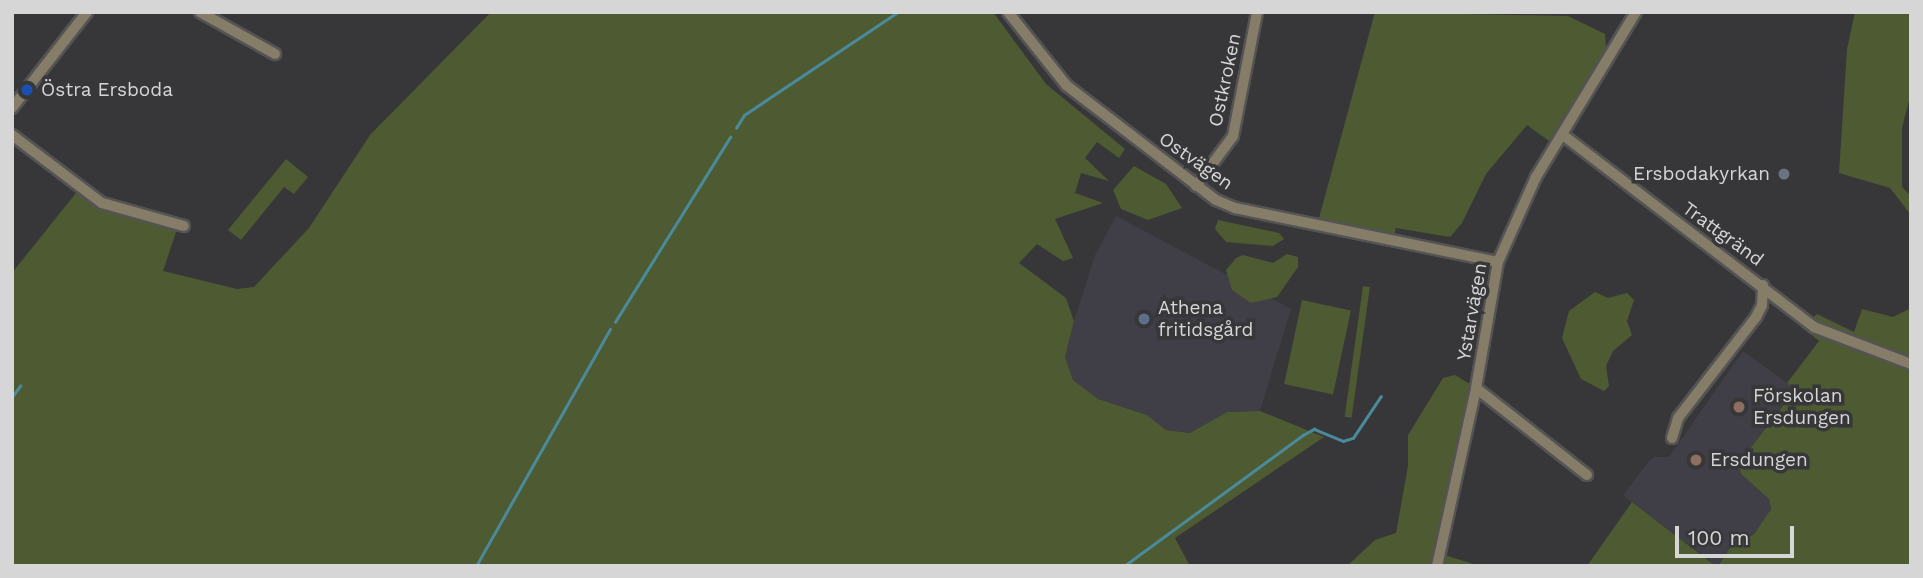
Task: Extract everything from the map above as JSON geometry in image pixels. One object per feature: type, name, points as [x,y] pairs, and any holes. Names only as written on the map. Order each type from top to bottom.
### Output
[{"type":"street","points":[[12,108],[87,12]]},
{"type":"street","points":[[200,12],[275,54]]},
{"type":"street","name":"Ostvägen","points":[[1008,12],[1066,85],[1196,186],[1235,208],[1498,262]]},
{"type":"street","name":"Ostkroken","points":[[1196,186],[1233,136],[1256,12]]},
{"type":"street","name":"Ystarvägen","points":[[1437,566],[1476,388],[1498,262],[1536,177],[1636,12]]},
{"type":"street","points":[[12,135],[102,204],[184,226]]},
{"type":"street","name":"Trattgränd","points":[[1563,135],[1763,285],[1814,327],[1911,364]]},
{"type":"street","name":"Trattgränd","points":[[1672,438],[1678,418],[1756,317],[1762,305],[1763,285]]},
{"type":"street","points":[[1476,388],[1587,475]]},
{"type":"shaded area","points":[[1116,216],[1291,309],[1260,411],[1227,412],[1190,433],[1166,430],[1147,415],[1098,399],[1073,380],[1065,357],[1074,321],[1095,255]]},
{"type":"shaded area","name":"Ersdungen","points":[[1743,351],[1795,389],[1739,463],[1741,474],[1769,499],[1771,509],[1754,534],[1730,548],[1717,566],[1623,495],[1654,457],[1669,457]]},
{"type":"green space","points":[[491,12],[993,12],[1046,84],[1125,149],[1119,158],[1097,142],[1085,158],[1109,181],[1081,173],[1075,193],[1103,203],[1055,219],[1073,258],[1063,261],[1037,244],[1019,263],[1066,298],[1074,321],[1065,357],[1073,380],[1098,399],[1147,415],[1166,430],[1190,433],[1227,412],[1260,411],[1324,437],[1175,538],[1190,566],[12,566],[12,273],[80,188],[95,200],[178,226],[163,271],[237,289],[254,287],[309,228],[370,135]]},
{"type":"green space","points":[[1375,12],[1568,16],[1605,34],[1606,48],[1549,141],[1527,125],[1486,174],[1462,223],[1450,237],[1396,228],[1394,235],[1319,218]]},
{"type":"green space","points":[[1855,12],[1911,12],[1911,93],[1902,128],[1902,187],[1911,196],[1911,215],[1890,188],[1839,173],[1847,49]]},
{"type":"green space","points":[[286,159],[308,177],[294,194],[284,187],[241,240],[228,230]]},
{"type":"green space","points":[[1134,166],[1166,184],[1182,208],[1148,220],[1121,209],[1113,190]]},
{"type":"green space","points":[[1218,220],[1279,233],[1284,239],[1273,246],[1226,242],[1215,229]]},
{"type":"green space","points":[[1287,254],[1298,257],[1298,267],[1277,297],[1251,303],[1232,290],[1226,270],[1236,258],[1243,255],[1273,263]]},
{"type":"green space","points":[[1363,286],[1370,287],[1352,418],[1345,417]]},
{"type":"green space","points":[[1595,292],[1608,298],[1627,293],[1634,300],[1627,321],[1632,335],[1613,351],[1606,366],[1609,386],[1604,391],[1581,379],[1562,338],[1569,311]]},
{"type":"green space","points":[[1302,300],[1351,310],[1333,395],[1284,384]]},
{"type":"green space","points":[[1911,308],[1911,566],[1718,566],[1730,548],[1754,534],[1771,509],[1769,499],[1741,474],[1739,463],[1795,390],[1787,383],[1819,341],[1822,343],[1801,327],[1817,314],[1854,332],[1862,309],[1893,317]]},
{"type":"green space","points":[[1455,375],[1476,388],[1441,554],[1480,566],[1347,566],[1375,540],[1396,533],[1408,466],[1408,435],[1443,378]]},
{"type":"green space","points":[[1632,502],[1709,561],[1717,566],[1587,566]]},
{"type":"waterway","points":[[736,128],[744,115],[898,12]]},
{"type":"waterway","points":[[615,322],[730,137]]},
{"type":"waterway","points":[[476,566],[610,329]]},
{"type":"waterway","points":[[12,397],[20,386]]},
{"type":"waterway","points":[[1124,566],[1303,435],[1314,429],[1343,441],[1353,438],[1381,396]]},
{"type":"place","name":"Östra Ersboda","points":[[27,90]]},
{"type":"place","name":"Ersbodakyrkan","points":[[1784,174]]},
{"type":"place","name":"Athena fritidsgård","points":[[1144,319]]},
{"type":"place","name":"Förskolan Ersdungen","points":[[1739,407]]},
{"type":"place","name":"Ersdungen","points":[[1696,460]]}]
